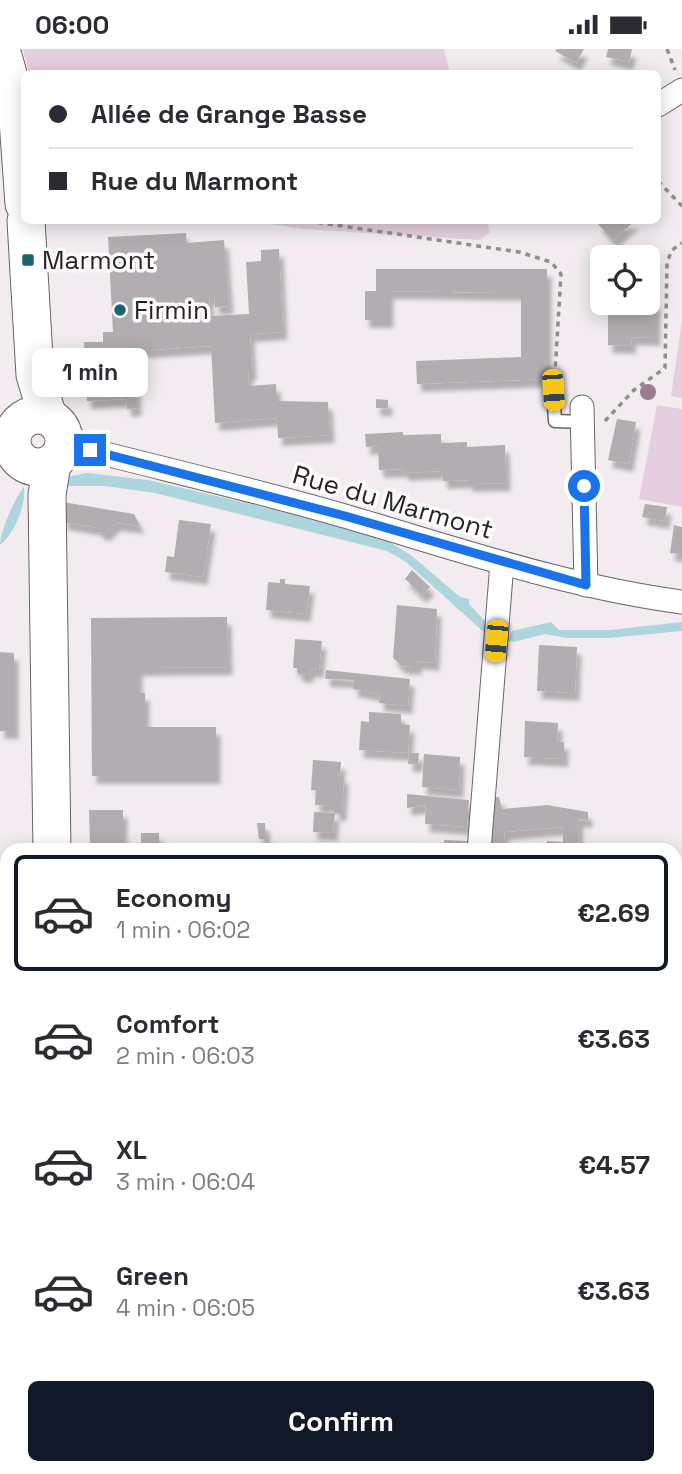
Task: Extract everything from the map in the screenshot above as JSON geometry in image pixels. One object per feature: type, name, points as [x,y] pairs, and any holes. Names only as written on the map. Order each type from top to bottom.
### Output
[{"type":"main road","points":[[1,49],[17,106],[10,159],[21,194]]},
{"type":"main road","points":[[26,224],[35,375],[52,843]]},
{"type":"street","points":[[661,101],[679,81]]},
{"type":"street","points":[[583,420],[586,585]]},
{"type":"street","name":"Rue du Marmont","points":[[37,444],[345,516],[586,585],[682,602]]},
{"type":"street","points":[[480,843],[502,563]]},
{"type":"lane","points":[[553,390],[555,421],[583,420]]},
{"type":"path","points":[[667,49],[679,81]]},
{"type":"path","points":[[661,184],[682,206]]},
{"type":"path","points":[[328,224],[519,252],[551,261],[561,274],[553,390]]},
{"type":"path","points":[[583,420],[603,424],[634,390],[665,368],[667,262],[672,250],[682,243]]},
{"type":"shaded area","points":[[23,49],[444,49],[449,70],[28,70]]},
{"type":"shaded area","points":[[271,224],[488,224],[490,232],[480,240],[302,229]]},
{"type":"shaded area","points":[[682,321],[682,398],[671,396]]},
{"type":"shaded area","points":[[657,405],[682,409],[682,507],[639,499]]},
{"type":"water","points":[[87,473],[148,480],[327,522],[388,541],[412,556],[460,597],[469,599],[469,604],[487,623],[486,634],[406,562],[387,551],[155,493],[105,486],[61,486],[67,477]]},
{"type":"water","points":[[24,487],[18,518],[0,545],[2,532],[16,498]]},
{"type":"water","points":[[551,622],[559,630],[610,630],[682,622],[682,631],[609,638],[566,638],[545,634],[514,642],[506,640],[512,631]]},
{"type":"building","points":[[584,49],[576,63],[555,51]]},
{"type":"building","points":[[608,49],[632,49],[629,62],[606,57]]},
{"type":"building","points":[[598,224],[632,224],[613,240]]},
{"type":"building","points":[[186,233],[187,243],[224,240],[229,306],[215,307],[214,297],[209,297],[210,316],[249,314],[246,262],[261,261],[261,250],[279,249],[283,332],[250,334],[252,373],[248,373],[249,386],[276,384],[277,401],[328,402],[330,435],[278,438],[277,418],[215,423],[211,346],[134,351],[137,408],[127,409],[126,399],[87,401],[84,342],[103,342],[103,332],[113,332],[108,237]]},
{"type":"building","points":[[376,269],[547,269],[547,379],[417,384],[416,361],[521,357],[521,293],[389,291],[389,320],[365,320],[365,291],[376,291]]},
{"type":"building","points":[[608,315],[656,315],[656,338],[632,337],[631,346],[608,345]]},
{"type":"building","points":[[376,399],[388,400],[388,408],[376,408]]},
{"type":"building","points":[[617,419],[636,422],[629,464],[608,460]]},
{"type":"building","points":[[403,432],[403,435],[441,434],[441,443],[467,442],[467,447],[505,445],[506,483],[468,484],[468,480],[443,481],[442,471],[404,473],[403,469],[379,470],[378,446],[366,447],[365,434]]},
{"type":"building","points":[[63,502],[134,514],[140,526],[116,523],[106,533],[99,532],[99,528],[63,522]]},
{"type":"building","points":[[645,504],[667,507],[665,521],[642,517]]},
{"type":"building","points":[[179,520],[211,524],[203,577],[165,572],[167,556],[174,557]]},
{"type":"building","points":[[674,525],[682,527],[682,554],[670,553]]},
{"type":"building","points":[[412,570],[430,587],[422,595],[405,579]]},
{"type":"building","points":[[280,579],[285,579],[285,584],[310,586],[306,614],[266,610],[268,582],[280,583]]},
{"type":"building","points":[[397,605],[437,609],[435,663],[417,661],[417,667],[402,666],[393,658]]},
{"type":"building","points":[[227,617],[228,667],[138,668],[138,693],[145,693],[145,727],[216,727],[216,776],[92,776],[91,618]]},
{"type":"building","points":[[295,639],[322,641],[319,670],[310,669],[309,675],[298,674],[297,668],[293,668]]},
{"type":"building","points":[[539,645],[577,647],[575,693],[537,691]]},
{"type":"building","points":[[0,652],[14,653],[14,731],[0,731]]},
{"type":"building","points":[[326,670],[410,679],[408,706],[379,703],[380,694],[353,689],[354,680],[325,679]]},
{"type":"building","points":[[369,712],[401,714],[401,724],[410,725],[408,753],[359,750],[361,721],[369,722]]},
{"type":"building","points":[[525,721],[558,723],[557,741],[564,742],[564,759],[524,757]]},
{"type":"building","points":[[409,753],[419,753],[418,764],[408,764]]},
{"type":"building","points":[[424,754],[460,757],[459,790],[422,787]]},
{"type":"building","points":[[313,760],[341,762],[340,776],[344,776],[342,813],[335,813],[335,806],[315,805],[316,790],[311,790]]},
{"type":"building","points":[[407,794],[469,800],[467,827],[425,824],[426,805],[407,808]]},
{"type":"building","points":[[499,797],[502,809],[547,805],[588,812],[588,820],[579,819],[578,843],[547,843],[563,842],[563,827],[504,832],[505,843],[486,843],[489,798]]},
{"type":"building","points":[[89,810],[123,810],[123,841],[90,843]]},
{"type":"building","points":[[314,812],[335,813],[333,833],[313,832]]},
{"type":"building","points":[[257,823],[265,823],[266,839],[259,839]]},
{"type":"building","points":[[141,833],[159,833],[159,843],[141,843]]},
{"type":"building","points":[[444,840],[469,841],[469,843],[444,843]]},
{"type":"place","name":"Marmont","points":[[28,260]]},
{"type":"place","name":"Firmin","points":[[120,310]]},
{"type":"route","points":[[90,450],[345,516],[586,585],[584,486]]}]
